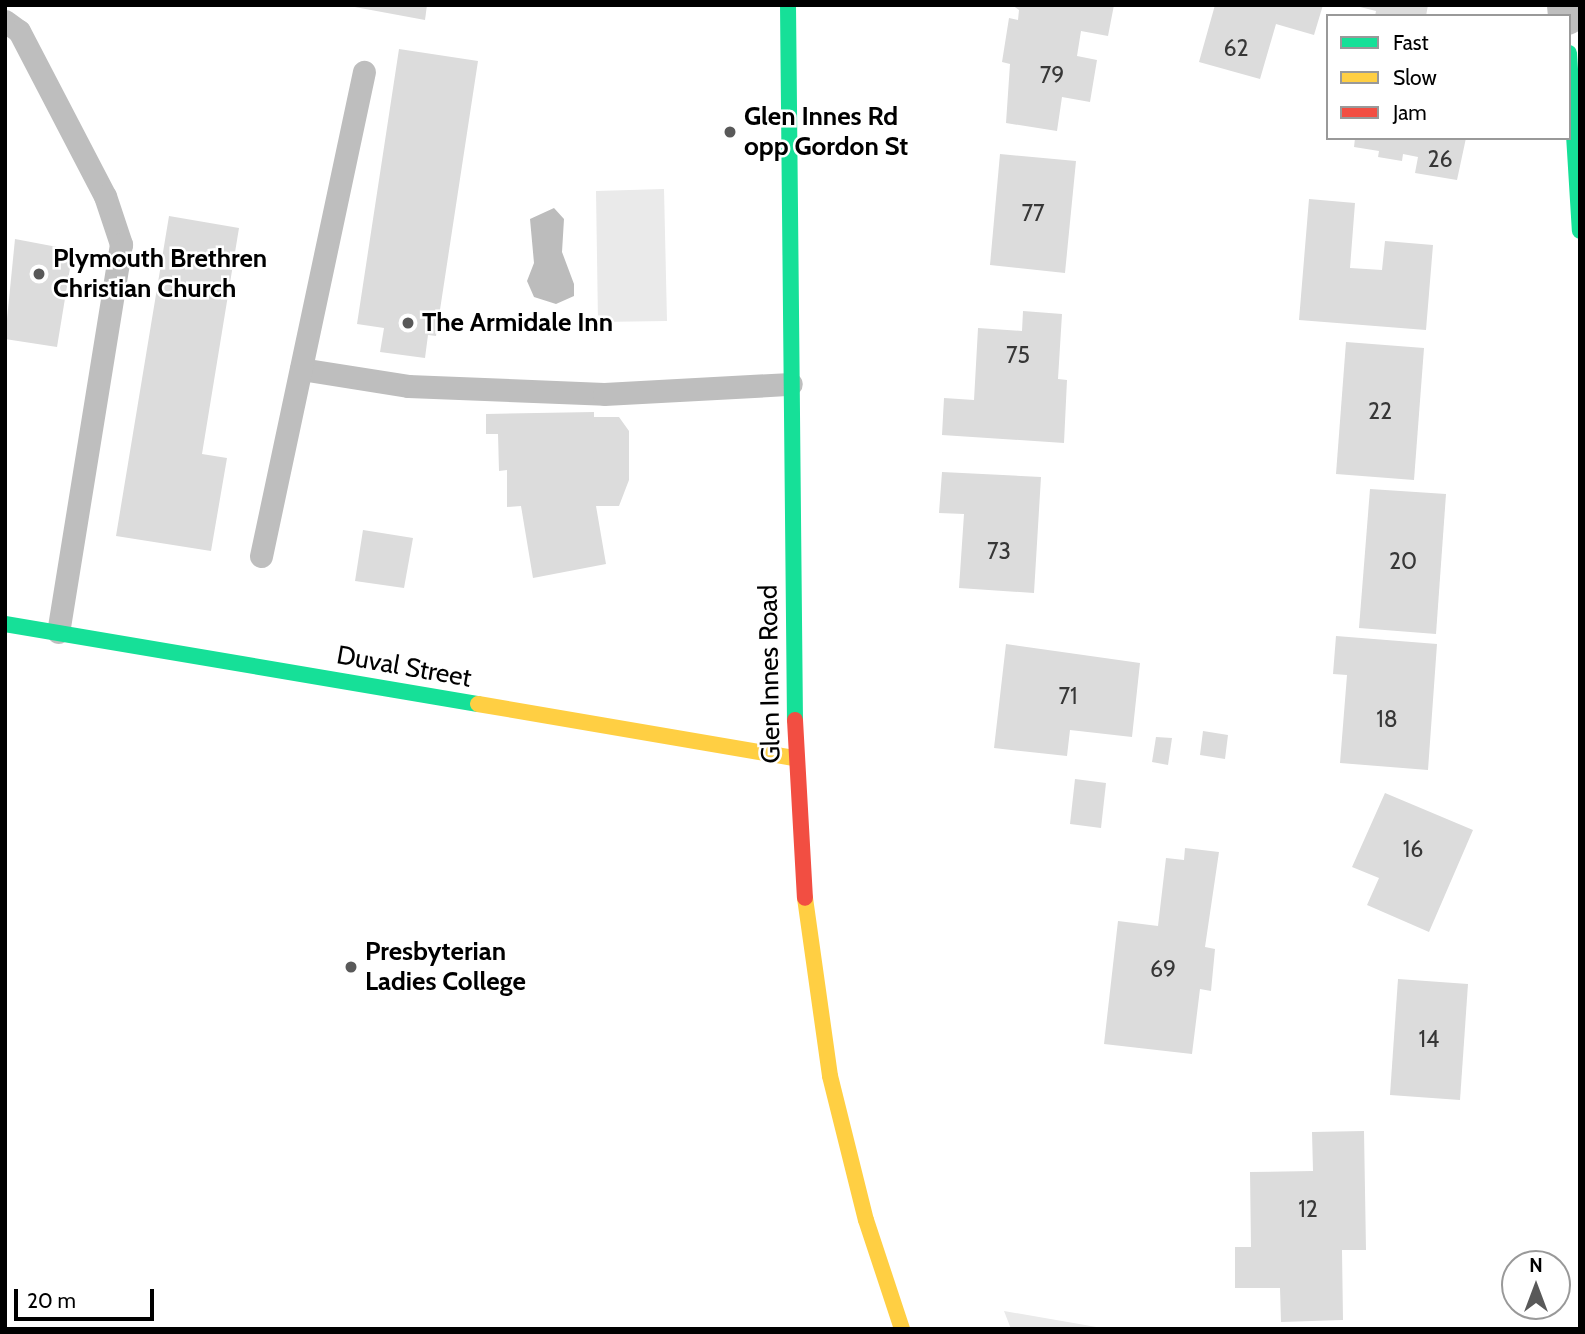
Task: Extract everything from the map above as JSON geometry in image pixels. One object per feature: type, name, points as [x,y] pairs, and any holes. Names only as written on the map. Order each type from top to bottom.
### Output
[{"type":"main road","name":"Glen Innes Road","points":[[788,5],[795,758],[807,921],[830,1076],[866,1220],[902,1329]]},
{"type":"main road","points":[[1571,85],[1580,231]]},
{"type":"main road","name":"Duval Street","points":[[5,624],[795,758]]},
{"type":"lane","points":[[5,22],[19,31],[87,161],[121,244],[58,632]]},
{"type":"lane","points":[[261,556],[364,72]]},
{"type":"lane","points":[[301,369],[408,386],[591,394],[791,384]]},
{"type":"shaded area","points":[[664,189],[667,321],[598,322],[596,191]]},
{"type":"shaded area","points":[[554,208],[564,219],[562,252],[574,284],[574,296],[556,304],[534,297],[527,281],[534,263],[530,219]]},
{"type":"shaded area","points":[[1004,1311],[1108,1329],[1011,1329]]},
{"type":"building","points":[[344,5],[427,5],[425,20]]},
{"type":"building","points":[[1012,5],[1114,5],[1108,36],[1081,31],[1077,56],[1097,60],[1090,102],[1062,97],[1057,131],[1006,123],[1010,64],[1002,62],[1009,18],[1018,20],[1019,10]]},
{"type":"building","points":[[1215,5],[1323,5],[1314,35],[1276,24],[1260,79],[1199,62]]},
{"type":"building","points":[[1352,5],[1428,5],[1426,14],[1375,14],[1376,11]]},
{"type":"building","points":[[399,49],[478,61],[436,336],[428,335],[425,358],[380,352],[384,328],[357,324]]},
{"type":"building","points":[[1355,140],[1466,140],[1457,180],[1415,173],[1418,157],[1403,154],[1402,161],[1378,157],[1379,151],[1354,147]]},
{"type":"building","points":[[1000,154],[1076,161],[1065,273],[990,265]]},
{"type":"building","points":[[1309,199],[1355,203],[1350,268],[1382,270],[1385,241],[1433,245],[1426,330],[1299,320]]},
{"type":"building","points":[[169,216],[239,228],[202,454],[227,458],[211,551],[116,536]]},
{"type":"building","name":"Plymouth Brethren Christian Church","points":[[15,239],[73,250],[57,347],[5,339]]},
{"type":"building","points":[[1023,311],[1062,314],[1058,379],[1067,380],[1064,443],[942,435],[944,398],[974,400],[978,328],[1022,331]]},
{"type":"building","points":[[1346,342],[1424,348],[1414,480],[1336,474]]},
{"type":"building","points":[[594,412],[594,417],[619,417],[629,431],[629,480],[619,506],[596,506],[606,564],[533,578],[521,506],[507,507],[507,470],[499,471],[498,434],[486,434],[486,414]]},
{"type":"building","points":[[942,472],[1041,477],[1034,593],[959,588],[964,514],[939,513]]},
{"type":"building","points":[[1370,489],[1446,494],[1436,634],[1359,628]]},
{"type":"building","points":[[363,530],[413,538],[404,588],[355,581]]},
{"type":"building","points":[[1336,636],[1437,644],[1428,770],[1340,763],[1347,675],[1333,674]]},
{"type":"building","points":[[1006,644],[1140,663],[1132,737],[1070,730],[1067,756],[994,748]]},
{"type":"building","points":[[1203,731],[1228,735],[1225,759],[1200,755]]},
{"type":"building","points":[[1156,737],[1172,738],[1168,765],[1152,762]]},
{"type":"building","points":[[1075,779],[1106,783],[1101,828],[1070,824]]},
{"type":"building","points":[[1385,793],[1473,830],[1429,932],[1367,905],[1379,878],[1352,867]]},
{"type":"building","points":[[1185,848],[1219,852],[1205,947],[1215,949],[1211,991],[1200,989],[1192,1054],[1104,1044],[1118,921],[1158,926],[1166,858],[1184,860]]},
{"type":"building","points":[[1398,979],[1468,984],[1460,1100],[1390,1095]]},
{"type":"building","points":[[1364,1131],[1366,1250],[1342,1250],[1343,1320],[1281,1322],[1280,1288],[1235,1288],[1235,1247],[1251,1247],[1250,1172],[1313,1171],[1312,1132]]},
{"type":"traffic: fast","points":[[788,5],[795,720]]},
{"type":"traffic: fast","points":[[1571,85],[1580,231]]},
{"type":"traffic: fast","points":[[5,624],[478,704]]},
{"type":"traffic: slow","points":[[478,704],[795,758]]},
{"type":"traffic: slow","points":[[805,898],[830,1076],[866,1220],[902,1329]]},
{"type":"traffic: jam","points":[[795,720],[805,898]]},
{"type":"place","name":"Glen Innes Rd opp Gordon St","points":[[730,132]]},
{"type":"place","name":"Plymouth Brethren Christian Church","points":[[39,274]]},
{"type":"place","name":"The Armidale Inn","points":[[408,323]]},
{"type":"place","name":"Presbyterian Ladies College","points":[[351,967]]}]
